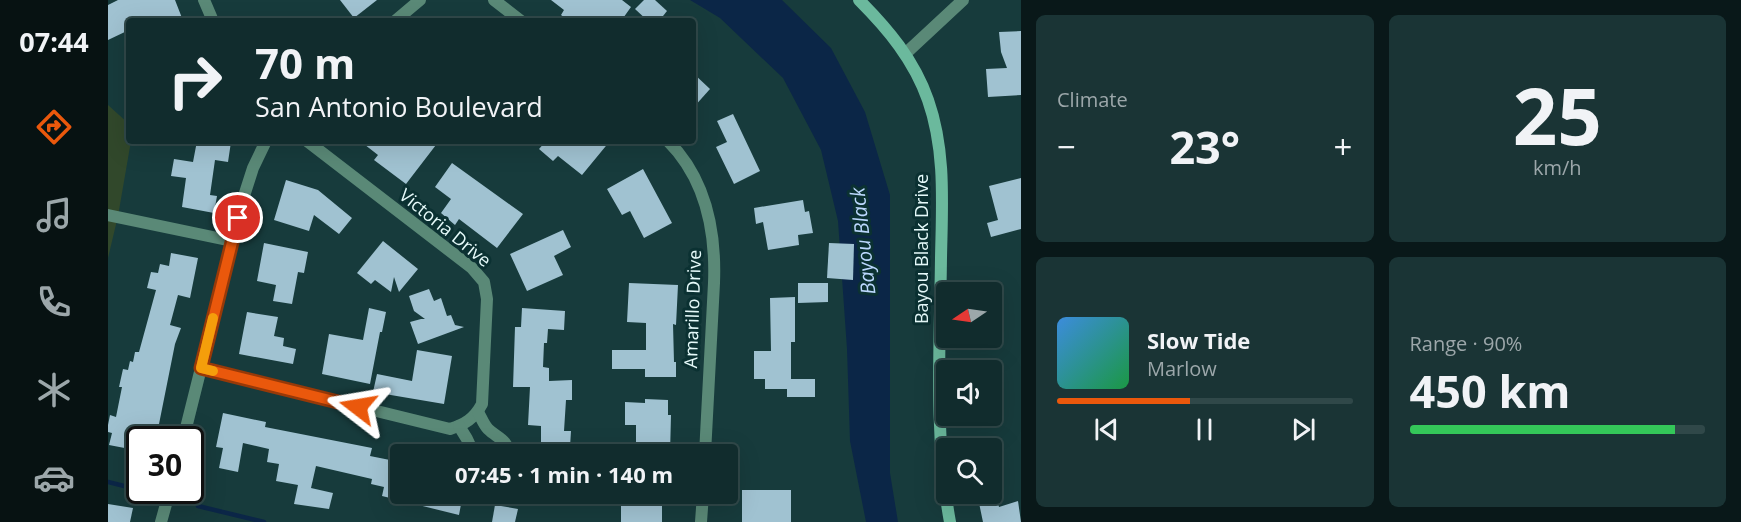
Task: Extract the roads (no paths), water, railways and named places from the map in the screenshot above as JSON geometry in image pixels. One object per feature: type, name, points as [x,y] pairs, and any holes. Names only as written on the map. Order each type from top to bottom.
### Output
[{"type":"main road","name":"Bayou Black Drive","points":[[859,0],[886,28],[905,54],[927,97],[939,143],[942,182],[939,366],[942,452],[950,522]]},
{"type":"street","points":[[204,0],[212,18]]},
{"type":"street","points":[[399,18],[420,0]]},
{"type":"street","points":[[494,0],[517,18]]},
{"type":"street","points":[[905,54],[963,0]]},
{"type":"street","points":[[186,426],[232,241],[253,168],[265,144]]},
{"type":"street","name":"Victoria Drive","points":[[311,144],[472,268],[484,282],[487,299],[482,404],[478,412]]},
{"type":"street","name":"Amarillo Drive","points":[[671,144],[678,151],[697,183],[712,229],[715,267],[706,444]]},
{"type":"street","points":[[108,214],[232,241]]},
{"type":"street","points":[[201,368],[450,429],[468,422],[478,412],[488,429],[502,438],[506,444]]},
{"type":"street","points":[[459,426],[469,444]]},
{"type":"street","points":[[160,522],[166,504]]},
{"type":"street","points":[[701,522],[702,504]]},
{"type":"water","name":"Bayou Black","points":[[690,0],[782,0],[831,48],[865,112],[890,195],[890,473],[898,522],[866,522],[850,441],[847,349],[838,221],[821,150],[783,78],[720,18]]},
{"type":"waterway","points":[[108,482],[126,486]]},
{"type":"waterway","points":[[198,506],[264,522]]}]
